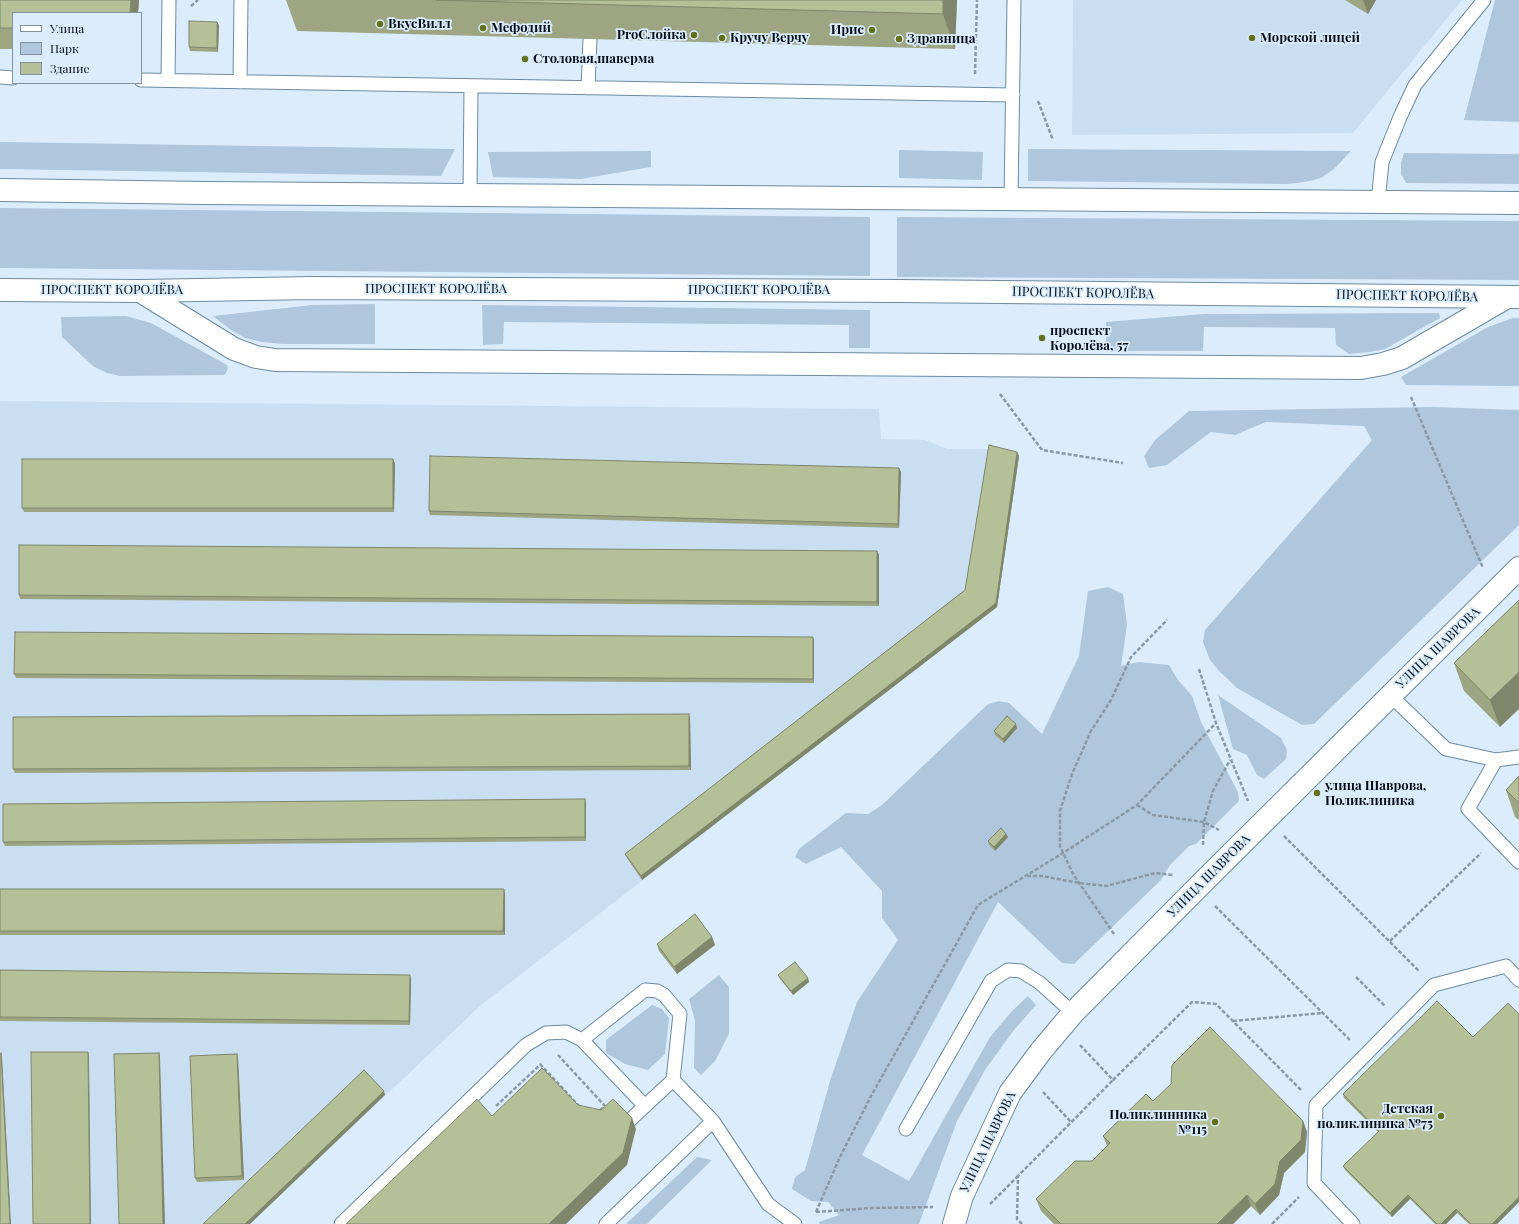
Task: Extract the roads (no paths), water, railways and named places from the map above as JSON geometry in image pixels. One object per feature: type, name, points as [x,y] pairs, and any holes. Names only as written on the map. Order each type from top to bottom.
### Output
[{"type":"street","points":[[0,190],[1519,203]]},
{"type":"street","name":"ПРОСПЕКТ КОРОЛЁВА","points":[[0,290],[140,291],[377,288],[1513,297]]},
{"type":"street","points":[[140,291],[234,349],[256,357],[275,360],[1353,368],[1383,364],[1402,358],[1513,297]]},
{"type":"street","name":"УЛИЦА ШАВРОВА","points":[[954,1224],[962,1196],[1010,1092],[1041,1050],[1073,1013],[1390,695],[1519,568]]},
{"type":"lane","points":[[168,80],[169,0]]},
{"type":"lane","points":[[240,82],[241,0]]},
{"type":"lane","points":[[1011,199],[1014,0]]},
{"type":"lane","points":[[1378,202],[1382,162],[1400,117],[1415,86],[1484,0]]},
{"type":"lane","points":[[588,88],[590,39]]},
{"type":"lane","points":[[0,77],[12,78]]},
{"type":"lane","points":[[142,80],[1013,95]]},
{"type":"lane","points":[[470,195],[471,86]]},
{"type":"lane","points":[[1390,695],[1446,749],[1496,760],[1519,757]]},
{"type":"lane","points":[[1496,760],[1468,809],[1519,862]]},
{"type":"lane","points":[[1353,1224],[1314,1182],[1316,1105],[1434,986],[1506,966],[1519,980]]},
{"type":"lane","points":[[906,1129],[991,981],[1008,970],[1021,971],[1040,983],[1073,1013]]},
{"type":"lane","points":[[576,1037],[645,990],[657,991],[664,995],[680,1014],[673,1080],[628,1122]]},
{"type":"lane","points":[[341,1224],[526,1045],[546,1033],[566,1032],[576,1037],[644,1106]]},
{"type":"lane","points":[[673,1080],[713,1121],[768,1204],[795,1224]]},
{"type":"lane","points":[[606,1224],[713,1121]]},
{"type":"place","name":"ВкусВилл","points":[[380,24]]},
{"type":"place","name":"Мефодий","points":[[483,28]]},
{"type":"place","name":"Ирис","points":[[872,30]]},
{"type":"place","name":"ProСлойка","points":[[694,35]]},
{"type":"place","name":"Кручу Верчу","points":[[722,38]]},
{"type":"place","name":"Морской лицей","points":[[1252,38]]},
{"type":"place","name":"Здравница","points":[[899,39]]},
{"type":"place","name":"Столовая,шаверма","points":[[525,59]]},
{"type":"place","name":"проспект Королёва, 57","points":[[1042,338]]},
{"type":"place","name":"улица Шаврова, Поликлиника","points":[[1317,793]]},
{"type":"place","name":"Детская поликлиника №75","points":[[1441,1116]]},
{"type":"place","name":"Поликлинника №115","points":[[1215,1122]]}]
